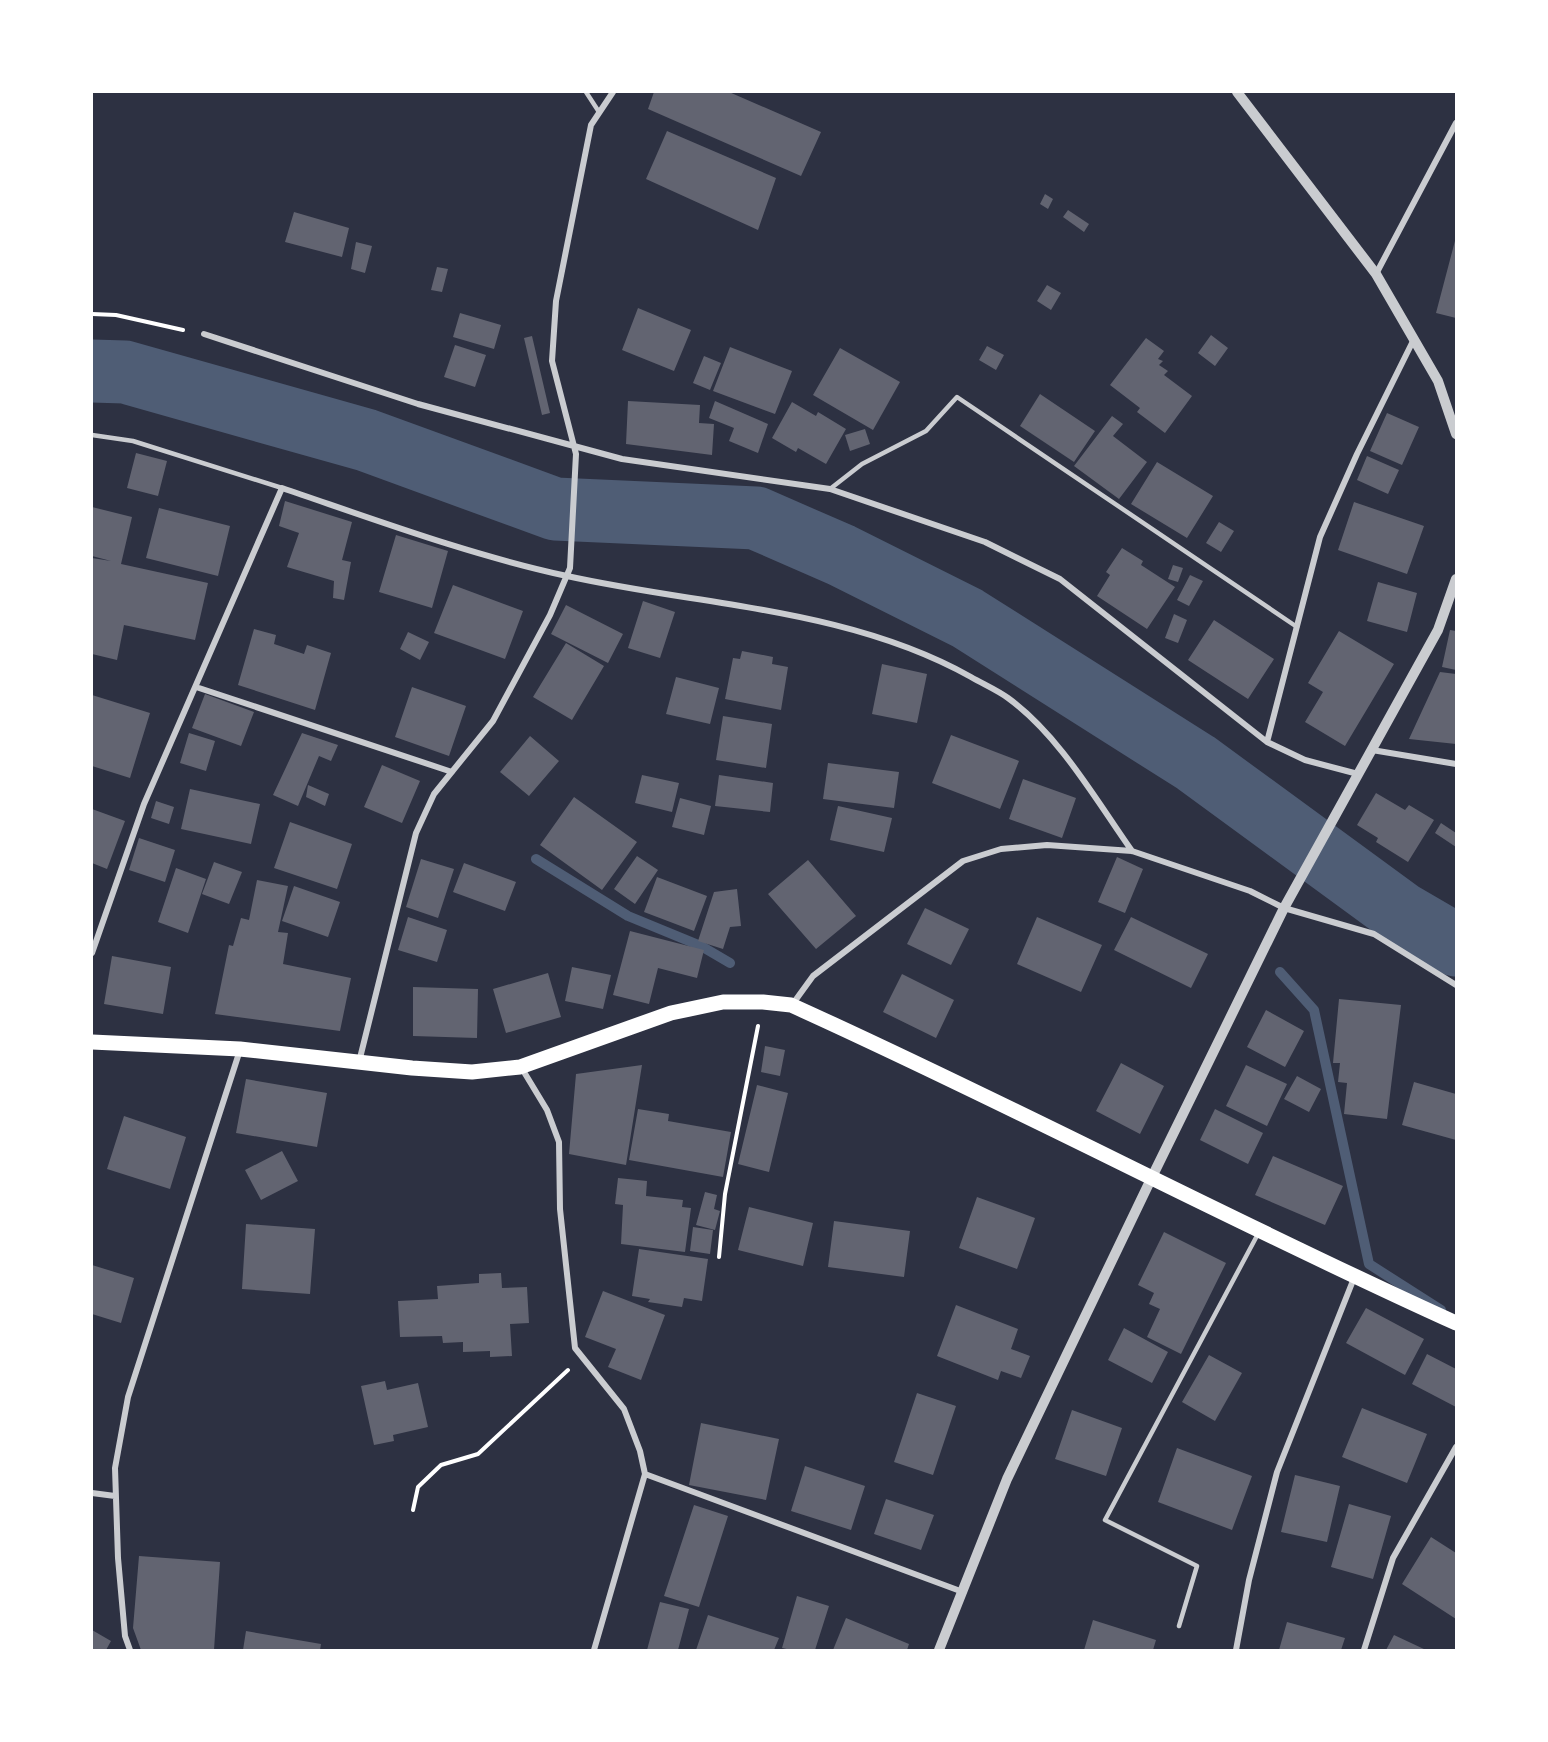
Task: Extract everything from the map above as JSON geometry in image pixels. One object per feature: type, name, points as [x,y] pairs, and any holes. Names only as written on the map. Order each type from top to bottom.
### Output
[{"type":"main road","points":[[92,1042],[240,1049],[359,1063],[472,1072],[520,1067],[671,1013],[723,1002],[791,1005],[1260,1229],[1355,1277],[1456,1323]]},
{"type":"street","points":[[359,1063],[416,833],[434,794],[493,721],[550,615],[570,568],[576,454],[552,361],[556,301],[591,125],[613,92]]},
{"type":"street","points":[[1238,92],[1376,274],[1438,381],[1456,434]]},
{"type":"street","points":[[1376,274],[1456,123]]},
{"type":"street","points":[[204,334],[418,404],[622,459],[830,489],[985,542],[1060,579],[1267,742],[1305,760],[1359,775]]},
{"type":"street","points":[[1267,742],[1320,537],[1357,454],[1413,341]]},
{"type":"street","points":[[92,953],[144,804],[282,488],[444,543],[566,576],[805,619],[879,636],[944,662],[1009,698],[1056,745],[1132,851]]},
{"type":"street","points":[[939,1650],[1007,1479],[1152,1178],[1284,908],[1438,630],[1456,579]]},
{"type":"street","points":[[196,687],[452,772]]},
{"type":"street","points":[[1372,750],[1456,764]]},
{"type":"street","points":[[791,1005],[813,976],[963,861],[1001,849],[1047,845],[1132,851],[1250,891],[1284,908],[1374,934],[1456,985]]},
{"type":"street","points":[[130,1650],[125,1636],[115,1468],[128,1398],[240,1049]]},
{"type":"street","points":[[520,1067],[547,1110],[558,1142],[560,1209],[575,1348],[624,1409],[640,1451],[645,1474],[594,1650]]},
{"type":"street","points":[[1236,1650],[1249,1580],[1277,1472],[1355,1277]]},
{"type":"street","points":[[1364,1650],[1393,1558],[1456,1447]]},
{"type":"street","points":[[645,1474],[963,1592]]},
{"type":"street","points":[[92,1493],[115,1496]]},
{"type":"lane","points":[[586,92],[599,112]]},
{"type":"lane","points":[[830,489],[862,464],[926,431],[957,397],[1297,627]]},
{"type":"lane","points":[[92,435],[133,441],[282,488]]},
{"type":"lane","points":[[1179,1626],[1197,1566],[1105,1520],[1260,1229]]},
{"type":"path","points":[[92,314],[116,315],[204,334]]},
{"type":"path","points":[[719,1257],[725,1194],[763,1002]]},
{"type":"path","points":[[413,1510],[418,1487],[441,1465],[478,1454],[582,1358]]},
{"type":"building","points":[[654,92],[729,92],[821,132],[801,176],[648,109]]},
{"type":"building","points":[[667,131],[776,178],[758,230],[646,179]]},
{"type":"building","points":[[1045,194],[1053,199],[1048,209],[1040,204]]},
{"type":"building","points":[[1068,210],[1089,224],[1084,232],[1063,217]]},
{"type":"building","points":[[294,212],[349,228],[342,257],[285,242]]},
{"type":"building","points":[[1456,237],[1456,318],[1436,313]]},
{"type":"building","points":[[356,242],[372,246],[365,273],[351,269]]},
{"type":"building","points":[[437,267],[448,269],[442,292],[431,290]]},
{"type":"building","points":[[1047,285],[1061,293],[1051,310],[1037,301]]},
{"type":"building","points":[[638,308],[691,330],[674,371],[622,350]]},
{"type":"building","points":[[460,313],[501,325],[494,349],[453,337]]},
{"type":"building","points":[[1211,335],[1228,348],[1215,366],[1198,353]]},
{"type":"building","points":[[532,336],[550,413],[542,415],[524,338]]},
{"type":"building","points":[[1146,338],[1164,351],[1158,359],[1163,361],[1159,365],[1168,371],[1164,375],[1192,396],[1165,433],[1137,412],[1140,408],[1110,385]]},
{"type":"building","points":[[455,345],[486,355],[475,387],[444,377]]},
{"type":"building","points":[[987,346],[1004,355],[996,370],[979,360]]},
{"type":"building","points":[[730,347],[792,371],[775,414],[713,391]]},
{"type":"building","points":[[840,348],[900,382],[873,430],[813,395]]},
{"type":"building","points":[[704,356],[721,363],[710,390],[693,383]]},
{"type":"building","points":[[1040,394],[1095,431],[1074,462],[1020,426]]},
{"type":"building","points":[[628,401],[700,405],[699,423],[714,424],[712,455],[626,444]]},
{"type":"building","points":[[715,401],[768,424],[758,453],[729,441],[734,428],[709,418]]},
{"type":"building","points":[[792,402],[816,416],[818,412],[846,429],[826,464],[798,448],[796,452],[772,438]]},
{"type":"building","points":[[1387,413],[1419,427],[1402,465],[1370,451]]},
{"type":"building","points":[[1112,416],[1123,424],[1113,436],[1147,462],[1119,499],[1074,466]]},
{"type":"building","points":[[865,429],[870,444],[850,451],[845,435]]},
{"type":"building","points":[[136,453],[167,461],[158,496],[127,488]]},
{"type":"building","points":[[1367,456],[1399,470],[1388,494],[1357,480]]},
{"type":"building","points":[[1157,462],[1213,496],[1187,538],[1131,504]]},
{"type":"building","points":[[285,501],[352,522],[342,560],[351,562],[344,600],[333,598],[334,581],[287,567],[299,533],[279,526]]},
{"type":"building","points":[[1354,502],[1424,526],[1407,574],[1338,550]]},
{"type":"building","points":[[92,507],[132,517],[121,564],[208,583],[195,640],[124,625],[117,660],[92,654],[92,558],[111,561],[92,556]]},
{"type":"building","points":[[159,508],[230,526],[218,576],[146,558]]},
{"type":"building","points":[[1219,522],[1234,531],[1221,552],[1206,543]]},
{"type":"building","points":[[396,535],[448,551],[432,608],[379,592]]},
{"type":"building","points":[[1122,548],[1143,561],[1141,565],[1175,587],[1147,629],[1097,596],[1110,575],[1106,572]]},
{"type":"building","points":[[1173,565],[1183,568],[1178,582],[1168,579]]},
{"type":"building","points":[[1190,575],[1203,581],[1189,606],[1177,600]]},
{"type":"building","points":[[1378,582],[1417,593],[1407,632],[1367,621]]},
{"type":"building","points":[[453,585],[523,611],[505,659],[434,633]]},
{"type":"building","points":[[643,601],[675,612],[660,658],[628,648]]},
{"type":"building","points":[[566,605],[623,634],[608,663],[551,634]]},
{"type":"building","points":[[1174,614],[1187,620],[1178,643],[1165,638]]},
{"type":"building","points":[[1214,620],[1274,659],[1248,699],[1188,660]]},
{"type":"building","points":[[254,629],[276,635],[274,644],[304,654],[307,645],[331,653],[315,710],[238,685]]},
{"type":"building","points":[[1450,630],[1456,631],[1456,670],[1442,667]]},
{"type":"building","points":[[1339,631],[1394,664],[1345,746],[1305,722],[1323,692],[1308,683]]},
{"type":"building","points":[[408,632],[429,642],[420,660],[400,649]]},
{"type":"building","points":[[566,643],[604,666],[572,720],[533,697]]},
{"type":"building","points":[[742,651],[773,657],[772,664],[788,667],[781,710],[725,699],[733,658],[740,659]]},
{"type":"building","points":[[882,664],[927,674],[917,723],[872,714]]},
{"type":"building","points":[[1440,672],[1456,674],[1456,744],[1409,739]]},
{"type":"building","points":[[676,677],[719,688],[710,724],[666,714]]},
{"type":"building","points":[[412,687],[466,706],[449,756],[395,737]]},
{"type":"building","points":[[205,694],[254,712],[241,746],[192,728]]},
{"type":"building","points":[[92,695],[150,713],[130,778],[92,766]]},
{"type":"building","points":[[723,716],[772,724],[766,768],[716,760]]},
{"type":"building","points":[[189,733],[215,741],[206,771],[180,763]]},
{"type":"building","points":[[302,733],[338,745],[331,761],[319,756],[298,806],[273,795]]},
{"type":"building","points":[[951,735],[1019,761],[1000,809],[932,783]]},
{"type":"building","points":[[530,736],[559,761],[529,796],[500,772]]},
{"type":"building","points":[[828,763],[899,772],[894,808],[823,799]]},
{"type":"building","points":[[382,765],[420,781],[402,823],[364,807]]},
{"type":"building","points":[[642,775],[679,783],[672,812],[635,803]]},
{"type":"building","points":[[719,775],[773,783],[770,812],[715,806]]},
{"type":"building","points":[[1023,779],[1076,798],[1062,838],[1009,819]]},
{"type":"building","points":[[308,785],[329,794],[325,806],[306,797]]},
{"type":"building","points":[[190,789],[260,804],[251,844],[181,829]]},
{"type":"building","points":[[1376,793],[1405,810],[1409,805],[1434,820],[1408,862],[1376,842],[1378,838],[1357,825]]},
{"type":"building","points":[[574,797],[637,842],[602,890],[540,845]]},
{"type":"building","points":[[680,798],[711,806],[704,835],[672,827]]},
{"type":"building","points":[[156,801],[174,807],[169,824],[151,818]]},
{"type":"building","points":[[838,806],[892,818],[884,852],[830,840]]},
{"type":"building","points":[[92,809],[125,821],[107,869],[92,863]]},
{"type":"building","points":[[290,822],[352,844],[337,889],[274,868]]},
{"type":"building","points":[[1441,823],[1456,833],[1456,847],[1435,833]]},
{"type":"building","points":[[139,838],[175,850],[165,882],[129,870]]},
{"type":"building","points":[[637,856],[658,870],[635,904],[614,889]]},
{"type":"building","points":[[1117,857],[1143,869],[1125,913],[1098,902]]},
{"type":"building","points":[[421,859],[454,869],[438,918],[406,907]]},
{"type":"building","points":[[808,860],[856,916],[816,949],[768,894]]},
{"type":"building","points":[[214,862],[242,872],[229,904],[202,894]]},
{"type":"building","points":[[464,863],[516,882],[505,911],[453,892]]},
{"type":"building","points":[[176,868],[206,879],[188,933],[158,922]]},
{"type":"building","points":[[657,877],[707,896],[694,931],[644,912]]},
{"type":"building","points":[[257,880],[288,886],[278,932],[288,933],[283,964],[351,978],[340,1031],[215,1014],[229,945],[233,946],[241,918],[249,920]]},
{"type":"building","points":[[294,886],[340,902],[328,937],[282,921]]},
{"type":"building","points":[[737,889],[741,926],[730,927],[723,949],[698,941],[714,892]]},
{"type":"building","points":[[925,908],[969,929],[951,965],[907,944]]},
{"type":"building","points":[[408,917],[447,930],[437,962],[398,950]]},
{"type":"building","points":[[1037,917],[1102,945],[1081,992],[1017,964]]},
{"type":"building","points":[[1131,917],[1208,954],[1191,988],[1114,950]]},
{"type":"building","points":[[630,931],[704,950],[697,978],[658,968],[649,1004],[613,995]]},
{"type":"building","points":[[112,956],[171,967],[163,1014],[104,1004]]},
{"type":"building","points":[[572,967],[611,975],[603,1009],[565,1001]]},
{"type":"building","points":[[548,973],[561,1017],[506,1033],[493,989]]},
{"type":"building","points":[[902,974],[954,1000],[936,1038],[883,1012]]},
{"type":"building","points":[[413,987],[478,989],[477,1038],[413,1036]]},
{"type":"building","points":[[1339,999],[1401,1005],[1387,1119],[1344,1114],[1347,1083],[1338,1082],[1340,1063],[1333,1063]]},
{"type":"building","points":[[1266,1010],[1304,1031],[1285,1067],[1247,1047]]},
{"type":"building","points":[[765,1046],[785,1050],[780,1076],[761,1072]]},
{"type":"building","points":[[1121,1063],[1164,1086],[1140,1134],[1096,1111]]},
{"type":"building","points":[[642,1065],[626,1165],[569,1154],[576,1074]]},
{"type":"building","points":[[1246,1065],[1287,1084],[1267,1126],[1226,1106]]},
{"type":"building","points":[[1297,1076],[1321,1089],[1309,1112],[1284,1099]]},
{"type":"building","points":[[246,1079],[327,1093],[317,1147],[236,1133]]},
{"type":"building","points":[[1414,1082],[1456,1094],[1456,1140],[1402,1125]]},
{"type":"building","points":[[757,1085],[788,1093],[769,1172],[738,1164]]},
{"type":"building","points":[[638,1109],[669,1114],[668,1121],[731,1132],[723,1177],[629,1160]]},
{"type":"building","points":[[1215,1109],[1263,1133],[1248,1164],[1200,1140]]},
{"type":"building","points":[[124,1116],[186,1137],[170,1189],[107,1169]]},
{"type":"building","points":[[282,1151],[298,1181],[261,1200],[245,1170]]},
{"type":"building","points":[[1273,1156],[1343,1186],[1325,1225],[1255,1195]]},
{"type":"building","points":[[618,1178],[647,1181],[646,1196],[683,1200],[682,1207],[691,1208],[685,1252],[621,1244],[623,1205],[615,1204]]},
{"type":"building","points":[[705,1192],[717,1195],[714,1209],[720,1211],[715,1230],[696,1225]]},
{"type":"building","points":[[977,1197],[1035,1218],[1017,1269],[959,1248]]},
{"type":"building","points":[[749,1207],[813,1223],[803,1266],[738,1250]]},
{"type":"building","points":[[834,1221],[910,1231],[904,1277],[828,1267]]},
{"type":"building","points":[[246,1224],[315,1229],[310,1294],[242,1289]]},
{"type":"building","points":[[693,1227],[713,1230],[710,1254],[690,1251]]},
{"type":"building","points":[[1164,1232],[1226,1263],[1181,1354],[1147,1337],[1160,1309],[1149,1304],[1154,1293],[1138,1285]]},
{"type":"building","points":[[639,1249],[708,1259],[702,1301],[684,1298],[682,1307],[648,1302],[650,1299],[632,1296]]},
{"type":"building","points":[[92,1265],[134,1278],[121,1323],[92,1314]]},
{"type":"building","points":[[501,1273],[502,1288],[527,1287],[529,1323],[510,1324],[512,1356],[490,1357],[490,1351],[463,1352],[463,1342],[443,1343],[442,1336],[400,1337],[398,1301],[438,1299],[437,1286],[479,1283],[479,1274]]},
{"type":"building","points":[[603,1291],[665,1315],[641,1380],[608,1367],[616,1349],[585,1337]]},
{"type":"building","points":[[956,1305],[1018,1329],[1011,1349],[1030,1356],[1021,1378],[1001,1371],[998,1380],[937,1356]]},
{"type":"building","points":[[1366,1308],[1424,1339],[1405,1375],[1346,1343]]},
{"type":"building","points":[[1124,1328],[1168,1352],[1152,1383],[1108,1360]]},
{"type":"building","points":[[1427,1354],[1456,1369],[1456,1407],[1412,1384]]},
{"type":"building","points":[[1209,1355],[1242,1373],[1215,1421],[1182,1402]]},
{"type":"building","points":[[385,1381],[387,1390],[418,1383],[428,1427],[393,1435],[394,1441],[374,1445],[361,1386]]},
{"type":"building","points":[[917,1393],[956,1406],[933,1475],[894,1462]]},
{"type":"building","points":[[1362,1408],[1427,1434],[1407,1483],[1342,1457]]},
{"type":"building","points":[[1072,1410],[1122,1428],[1106,1476],[1055,1459]]},
{"type":"building","points":[[701,1423],[779,1439],[766,1500],[689,1485]]},
{"type":"building","points":[[1177,1448],[1252,1476],[1232,1530],[1158,1502]]},
{"type":"building","points":[[805,1466],[865,1486],[851,1530],[791,1511]]},
{"type":"building","points":[[1295,1475],[1340,1486],[1327,1542],[1281,1532]]},
{"type":"building","points":[[886,1499],[934,1515],[921,1550],[874,1534]]},
{"type":"building","points":[[1349,1504],[1391,1516],[1373,1579],[1331,1567]]},
{"type":"building","points":[[694,1505],[728,1516],[699,1607],[664,1596]]},
{"type":"building","points":[[1431,1537],[1456,1553],[1456,1619],[1402,1584]]},
{"type":"building","points":[[139,1556],[220,1562],[214,1650],[141,1650],[133,1628]]},
{"type":"building","points":[[797,1596],[829,1606],[815,1650],[782,1648]]},
{"type":"building","points":[[660,1602],[689,1609],[678,1650],[647,1650]]},
{"type":"building","points":[[708,1615],[779,1638],[774,1650],[696,1650]]},
{"type":"building","points":[[846,1618],[909,1644],[907,1650],[833,1650]]},
{"type":"building","points":[[1093,1620],[1156,1640],[1153,1650],[1084,1650]]},
{"type":"building","points":[[1287,1622],[1345,1638],[1341,1650],[1279,1650]]},
{"type":"building","points":[[92,1630],[111,1641],[106,1650],[92,1650]]},
{"type":"building","points":[[246,1631],[321,1644],[320,1650],[243,1650]]},
{"type":"building","points":[[1394,1635],[1426,1650],[1386,1650]]},
{"type":"waterway","points":[[92,371],[125,372],[366,440],[555,509],[756,518],[841,555],[967,618],[1196,763],[1401,913],[1456,945]]},
{"type":"waterway","points":[[536,859],[628,916],[701,946],[730,963]]},
{"type":"waterway","points":[[1280,972],[1314,1010],[1369,1264],[1441,1310]]}]
